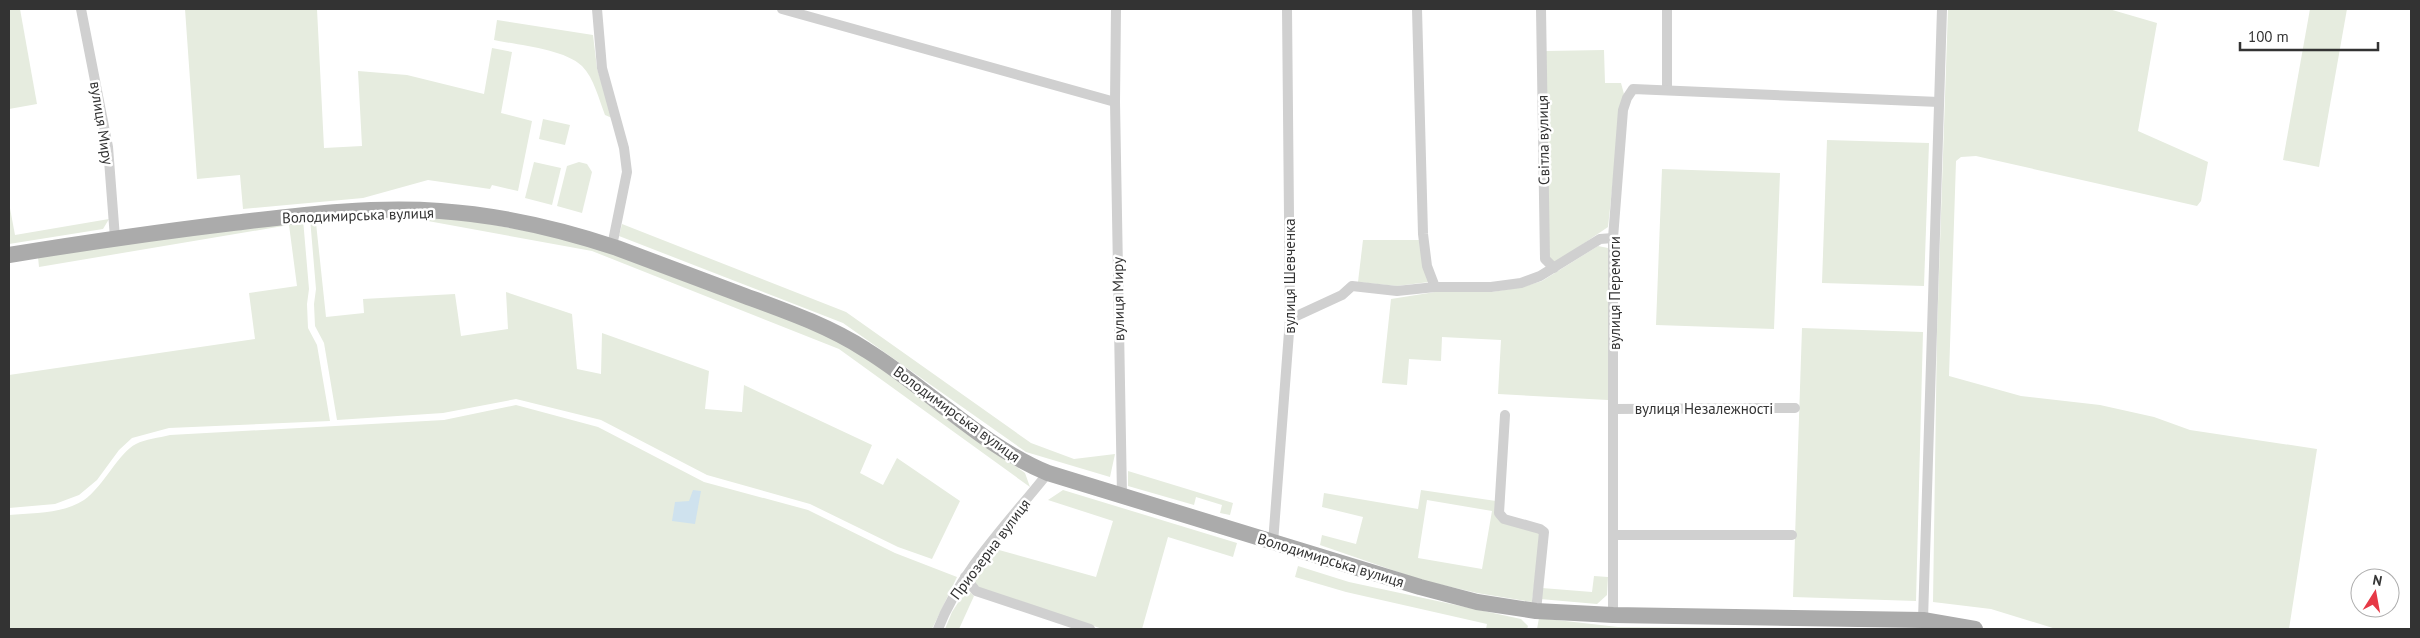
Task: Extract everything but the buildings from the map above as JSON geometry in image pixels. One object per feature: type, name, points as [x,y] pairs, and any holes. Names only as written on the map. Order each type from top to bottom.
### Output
[{"type":"main road","name":"Володимирська вулиця","points":[[9,255],[115,238],[306,214],[405,209],[441,211],[510,220],[612,246],[793,314],[848,340],[902,374],[994,444],[1030,466],[1273,543],[1420,587],[1477,602],[1536,611],[1923,620],[1975,629]]},
{"type":"street","name":"вулиця Миру","points":[[81,9],[108,147],[115,238]]},
{"type":"street","points":[[597,9],[602,68],[624,148],[627,172],[612,246]]},
{"type":"street","points":[[782,9],[1115,102]]},
{"type":"street","name":"вулиця Миру","points":[[1116,9],[1115,102],[1122,496]]},
{"type":"street","name":"вулиця Шевченка","points":[[1273,543],[1290,319],[1287,9]]},
{"type":"street","points":[[1417,9],[1423,234],[1427,266],[1435,287]]},
{"type":"street","name":"Світла вулиця","points":[[1541,9],[1545,260],[1554,268]]},
{"type":"street","points":[[1667,9],[1667,90],[1939,102]]},
{"type":"street","points":[[1923,620],[1942,9]]},
{"type":"street","name":"вулиця Перемоги","points":[[1613,614],[1613,238],[1624,110],[1627,98],[1633,89],[1667,90]]},
{"type":"street","points":[[1290,319],[1342,295],[1352,286],[1397,291],[1435,287],[1491,287],[1521,282],[1554,268],[1600,239],[1613,238]]},
{"type":"street","name":"вулиця Незалежності","points":[[1613,409],[1796,408]]},
{"type":"street","points":[[1505,415],[1499,514],[1504,520],[1540,529],[1544,532],[1536,611]]},
{"type":"street","name":"Приозерна вулиця","points":[[938,629],[946,610],[965,577],[1048,473]]},
{"type":"street","points":[[1613,535],[1792,535]]},
{"type":"street","points":[[965,577],[976,591],[1090,629]]},
{"type":"shaded area","points":[[9,9],[20,9],[37,104],[9,109]]},
{"type":"shaded area","points":[[185,9],[317,9],[324,148],[362,146],[358,71],[407,75],[484,94],[492,48],[512,52],[501,113],[532,121],[518,191],[492,185],[490,189],[428,180],[363,198],[243,209],[240,175],[197,179]]},
{"type":"shaded area","points":[[1948,9],[2109,9],[2157,23],[2138,131],[2208,162],[2201,201],[2197,206],[1976,156],[1961,157],[1956,161],[1949,376],[2021,396],[2100,405],[2154,417],[2190,430],[2317,449],[2289,629],[2056,629],[1991,609],[1933,602],[1937,332]]},
{"type":"shaded area","points":[[2310,9],[2347,9],[2319,167],[2283,160]]},
{"type":"shaded area","points":[[497,20],[593,35],[597,68],[612,118],[605,115],[593,83],[582,66],[564,55],[494,40]]},
{"type":"shaded area","points":[[1604,50],[1605,83],[1621,83],[1624,94],[1621,106],[1608,227],[1555,263],[1549,258],[1546,51]]},
{"type":"shaded area","points":[[543,119],[570,125],[565,145],[539,139]]},
{"type":"shaded area","points":[[1827,140],[1929,143],[1924,286],[1822,283]]},
{"type":"shaded area","points":[[534,162],[561,168],[552,205],[525,198]]},
{"type":"shaded area","points":[[579,162],[587,164],[592,172],[582,213],[557,206],[567,166]]},
{"type":"shaded area","points":[[1662,169],[1780,173],[1774,329],[1656,325]]},
{"type":"shaded area","points":[[9,203],[15,235],[109,219],[103,229],[9,244]]},
{"type":"shaded area","points":[[441,215],[595,244],[765,309],[847,344],[1025,473],[1030,487],[839,349],[592,251],[406,217],[316,223],[326,317],[364,313],[363,299],[455,294],[461,336],[508,329],[506,292],[572,314],[577,369],[601,374],[602,333],[709,371],[705,409],[742,412],[744,385],[872,445],[860,473],[883,485],[897,458],[960,501],[932,559],[898,547],[810,504],[707,475],[601,420],[516,399],[443,413],[337,420],[324,343],[315,326],[314,304],[316,289],[310,218]]},
{"type":"shaded area","points":[[303,219],[309,289],[307,304],[308,328],[317,345],[330,421],[169,428],[132,438],[119,450],[97,480],[79,495],[55,504],[9,508],[9,375],[255,339],[249,293],[297,286],[289,225],[39,267],[38,257]]},
{"type":"shaded area","points":[[622,224],[846,312],[1031,443],[1074,459],[1115,454],[1110,477],[1026,452],[843,323],[619,236]]},
{"type":"shaded area","points":[[1363,240],[1420,240],[1429,282],[1397,286],[1358,282]]},
{"type":"shaded area","points":[[1598,246],[1608,248],[1608,400],[1498,394],[1501,340],[1442,337],[1441,361],[1409,359],[1407,385],[1382,383],[1391,299],[1435,292],[1492,292],[1522,287],[1542,281]]},
{"type":"shaded area","points":[[1802,328],[1923,332],[1916,601],[1793,597]]},
{"type":"shaded area","points":[[516,405],[598,427],[704,482],[808,510],[895,553],[957,577],[932,629],[9,629],[9,515],[38,513],[76,505],[91,494],[130,448],[140,442],[170,435],[444,420]]},
{"type":"shaded area","points":[[1128,471],[1233,503],[1230,515],[1220,513],[1222,505],[1196,497],[1194,505],[1128,486]]},
{"type":"shaded area","points":[[1063,490],[1237,543],[1233,557],[1168,537],[1142,629],[1103,629],[978,590],[973,582],[999,550],[1096,577],[1113,521],[1048,500]]},
{"type":"shaded area","points":[[1421,490],[1496,501],[1495,515],[1540,534],[1532,602],[1477,593],[1421,580],[1320,545],[1322,535],[1356,544],[1363,517],[1322,507],[1324,493],[1418,509]],"holes":[[[1427,500],[1492,511],[1482,569],[1418,558]]]},
{"type":"shaded area","points":[[1298,566],[1349,582],[1521,619],[1528,626],[1527,629],[1486,629],[1487,624],[1346,592],[1295,577]]},
{"type":"shaded area","points":[[1594,576],[1608,577],[1607,595],[1597,604],[1540,599],[1542,588],[1592,592]]},
{"type":"shaded area","points":[[967,589],[974,596],[959,629],[945,629],[952,612]]},
{"type":"shaded area","points":[[1539,618],[1618,627],[1864,629],[1537,629]]},
{"type":"water","points":[[693,490],[701,491],[695,524],[672,521],[675,502],[689,501]]}]
